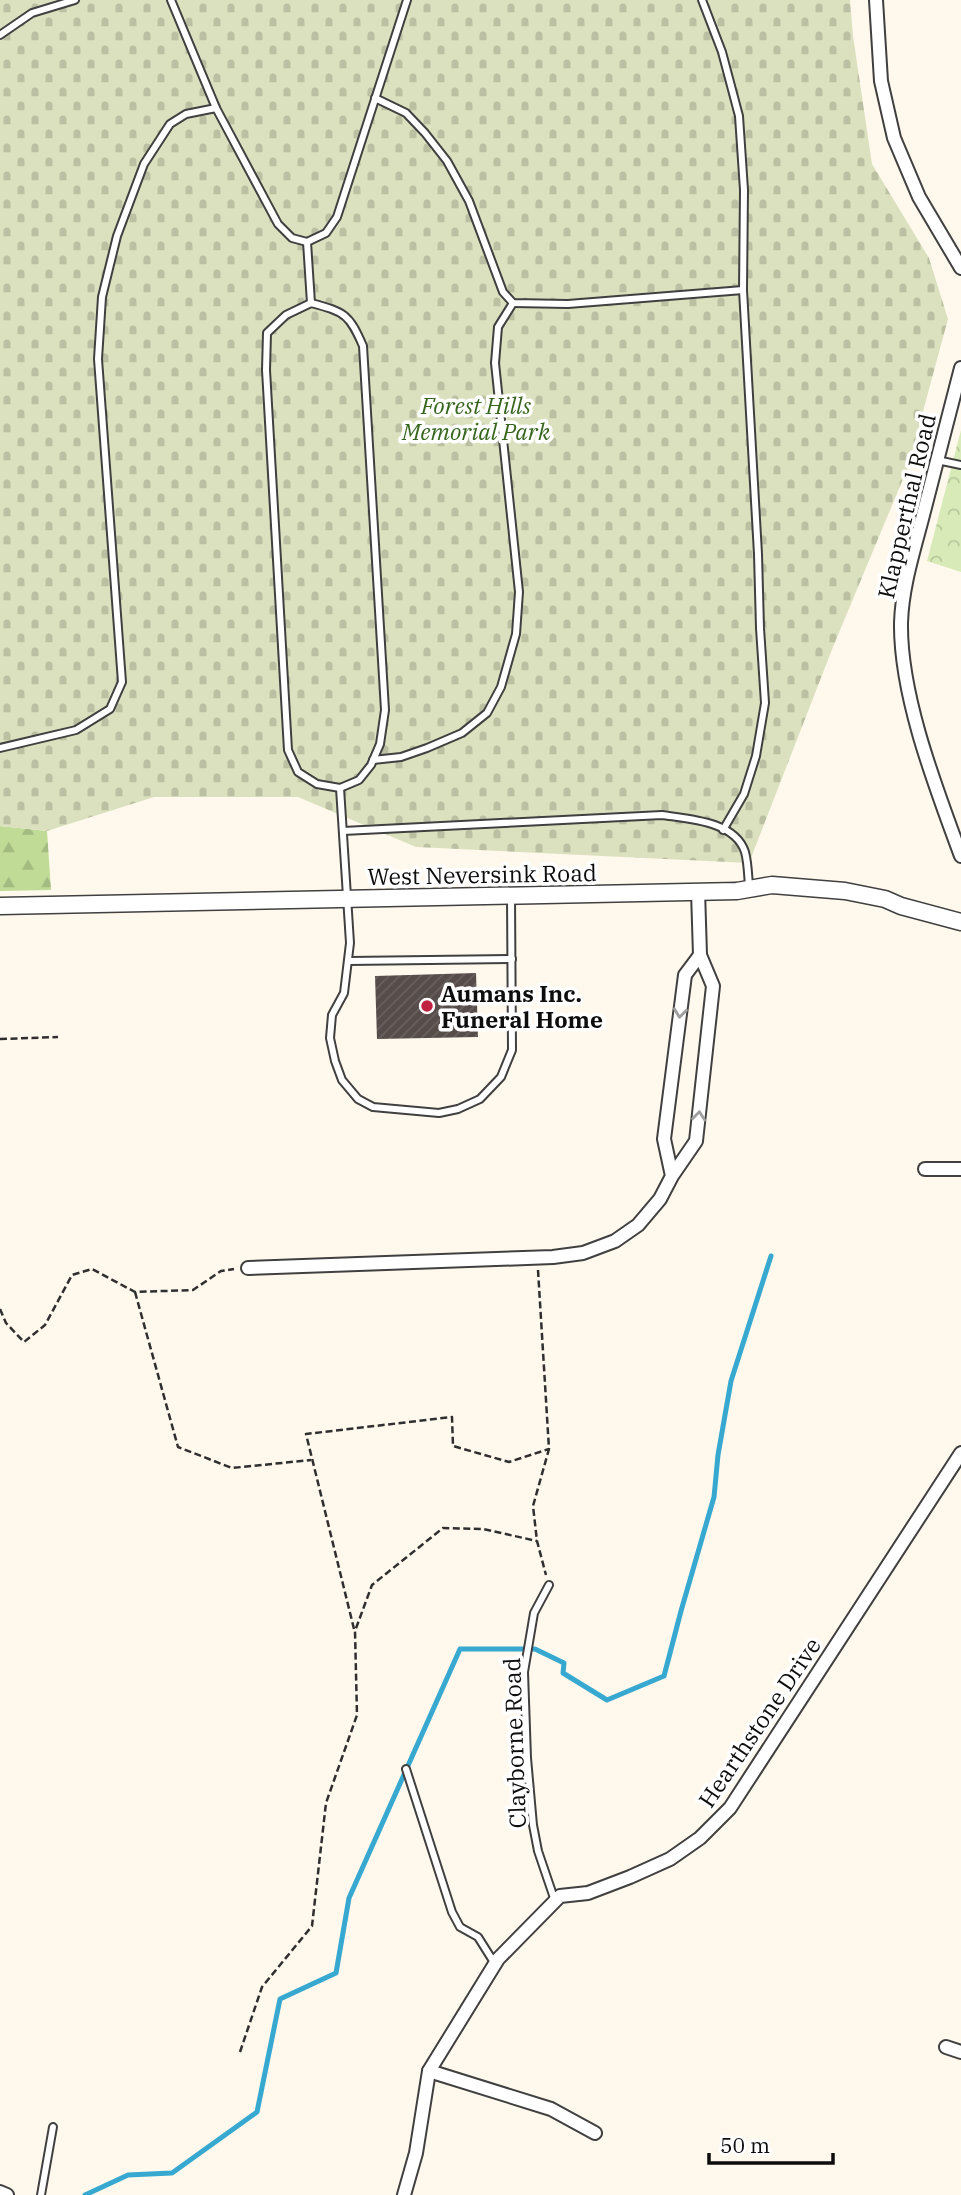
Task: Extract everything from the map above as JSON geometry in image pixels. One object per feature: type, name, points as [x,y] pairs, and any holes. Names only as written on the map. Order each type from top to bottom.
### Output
[{"type":"street","points":[[876,0],[881,81],[894,138],[919,197],[961,268]]},
{"type":"street","name":"Klapperthal Road","points":[[961,368],[909,571],[901,626],[904,662],[919,728],[961,856]]},
{"type":"street","name":"West Neversink Road","points":[[0,906],[737,891],[772,885],[845,891],[886,899],[901,906],[961,922]]},
{"type":"street","points":[[248,1268],[553,1257],[583,1253],[615,1241],[638,1225],[660,1199],[696,1141],[713,986],[700,955],[698,891]]},
{"type":"street","points":[[672,1176],[664,1139],[685,975],[700,955]]},
{"type":"street","points":[[925,1169],[961,1169]]},
{"type":"street","name":"Hearthstone Drive","points":[[555,1901],[561,1896],[588,1893],[670,1859],[700,1838],[730,1808],[961,1453]]},
{"type":"street","points":[[404,2195],[416,2153],[429,2071],[495,1964],[555,1901]]},
{"type":"street","points":[[946,2047],[961,2052]]},
{"type":"street","points":[[429,2071],[551,2109],[595,2133]]},
{"type":"street","points":[[0,2192],[7,2195]]},
{"type":"lane","points":[[0,35],[32,13],[75,0]]},
{"type":"lane","points":[[171,0],[216,108],[278,224],[292,238],[307,242],[326,233],[337,217],[407,0]]},
{"type":"lane","points":[[702,0],[722,52],[738,116],[744,190],[743,290],[765,704],[757,756],[744,794],[723,830]]},
{"type":"lane","points":[[375,98],[406,113],[447,161],[469,201],[503,292],[513,303],[568,304],[743,290]]},
{"type":"lane","points":[[0,748],[76,730],[110,709],[122,682],[98,359],[102,297],[117,236],[144,164],[170,124],[186,114],[216,108]]},
{"type":"lane","points":[[307,242],[311,303]]},
{"type":"lane","points":[[311,303],[335,310],[353,323],[363,346],[384,710],[380,744],[373,760],[359,780],[340,788],[317,784],[298,772],[288,750],[266,370],[267,333],[286,315],[311,303]]},
{"type":"lane","points":[[373,760],[401,757],[462,733],[487,713],[501,687],[516,634],[519,592],[495,363],[498,327],[513,303]]},
{"type":"lane","points":[[937,460],[961,465]]},
{"type":"lane","points":[[340,788],[350,943],[344,993],[332,1016],[330,1038],[342,1080],[358,1099],[373,1107],[439,1113],[458,1110],[480,1099],[501,1077],[512,1050],[511,896]]},
{"type":"lane","points":[[343,831],[662,815],[709,822],[734,835],[745,851],[750,889]]},
{"type":"lane","points":[[348,961],[512,959]]},
{"type":"lane","name":"Clayborne Road","points":[[549,1585],[534,1613],[524,1672],[529,1794],[533,1825],[538,1851],[555,1901]]},
{"type":"lane","points":[[406,1769],[452,1912],[460,1927],[478,1937],[495,1964]]},
{"type":"lane","points":[[41,2195],[53,2127]]},
{"type":"path","points":[[0,1039],[58,1037]]},
{"type":"path","points":[[537,1260],[549,1448],[533,1506],[537,1541],[549,1585]]},
{"type":"path","points":[[0,1309],[6,1323],[24,1342],[45,1325],[72,1275],[92,1269],[135,1293],[193,1290],[221,1270],[248,1268]]},
{"type":"path","points":[[135,1293],[178,1447],[232,1468],[312,1460]]},
{"type":"path","points":[[240,2052],[262,1987],[312,1926],[326,1803],[357,1716],[355,1630],[306,1434],[452,1418],[453,1446],[509,1462],[549,1448]]},
{"type":"path","points":[[355,1630],[372,1585],[443,1528],[483,1529],[537,1541]]},
{"type":"green space","name":"Forest Hills Memorial Park","points":[[0,0],[850,0],[872,164],[929,258],[948,319],[908,467],[833,647],[749,863],[416,847],[298,797],[154,797],[47,831],[0,826]]},
{"type":"green space","points":[[961,430],[961,572],[927,561]]},
{"type":"green space","points":[[0,826],[47,831],[51,890],[0,891]]},
{"type":"building","name":"Aumans Inc. Funeral Home","points":[[476,973],[478,1037],[377,1039],[375,976]]},
{"type":"waterway","points":[[85,2195],[128,2175],[172,2173],[257,2112],[280,1999],[336,1973],[349,1898],[460,1649],[535,1649],[564,1663],[563,1673],[607,1700],[664,1676],[714,1497],[718,1455],[731,1381],[771,1256]]},
{"type":"place","name":"Aumans Inc. Funeral Home","points":[[427,1006]]}]
